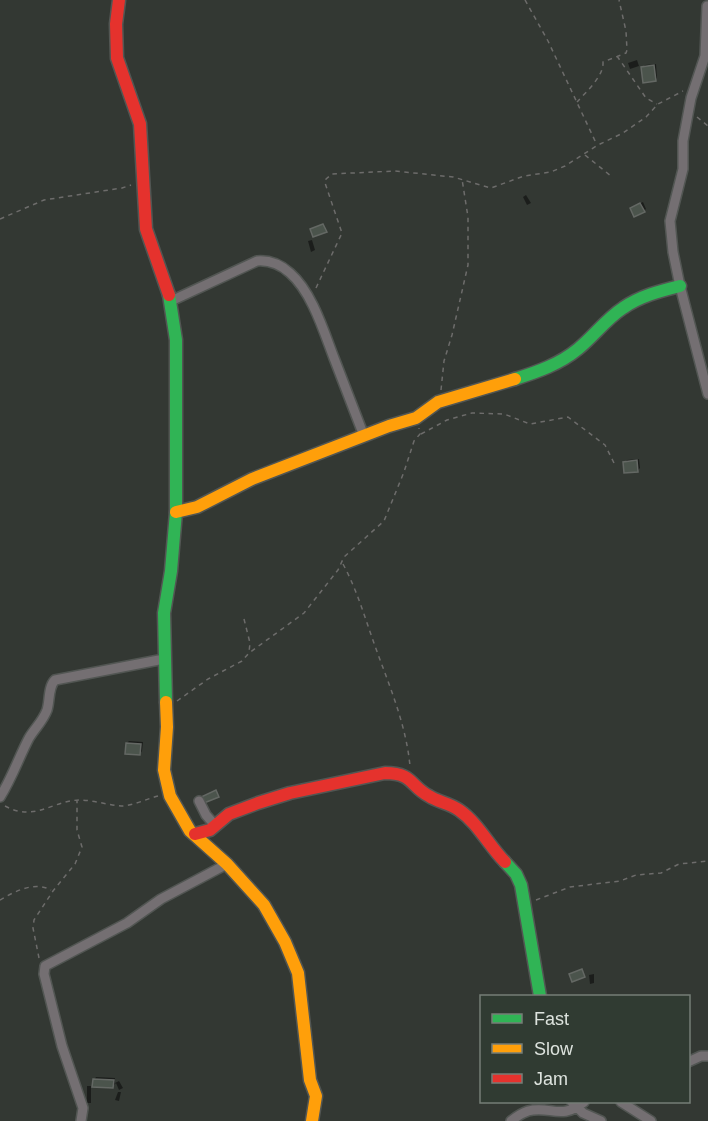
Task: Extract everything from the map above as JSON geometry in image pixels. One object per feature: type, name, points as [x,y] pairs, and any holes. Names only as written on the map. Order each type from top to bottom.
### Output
[{"type":"street","points":[[119,0],[115,38],[117,58],[140,124],[148,240],[171,301],[176,340],[176,512],[171,571],[164,613],[166,675],[164,770],[170,796],[182,820],[227,864],[264,905],[285,942],[298,972],[310,1080],[316,1096],[312,1121]]},
{"type":"street","points":[[706,4],[706,47],[691,98],[683,141],[683,168],[670,221],[680,286],[708,394]]},
{"type":"street","points":[[171,301],[257,261],[268,260],[282,267],[292,274],[322,326],[364,436]]},
{"type":"street","points":[[176,512],[197,507],[252,479],[416,418],[438,402],[541,370],[585,344],[607,321],[633,301],[642,296],[680,286]]},
{"type":"street","points":[[0,796],[30,737],[41,723],[47,710],[52,683],[55,680],[164,659]]},
{"type":"street","points":[[195,834],[210,830],[219,822],[244,808],[290,794],[385,773],[396,773],[410,779],[428,796],[446,802],[469,818],[516,874],[521,885],[540,995]]},
{"type":"street","points":[[199,801],[213,823],[219,822]]},
{"type":"street","points":[[81,1121],[83,1108],[62,1046],[43,970],[53,960],[127,923],[161,899],[227,864]]},
{"type":"street","points":[[690,1061],[701,1056],[708,1056]]},
{"type":"street","points":[[624,1103],[651,1121]]},
{"type":"street","points":[[511,1121],[531,1110],[566,1112],[578,1104],[583,1113],[601,1121]]},
{"type":"path","points":[[525,0],[548,41],[598,145]]},
{"type":"path","points":[[576,103],[604,69],[603,62],[627,50],[626,30],[619,0]]},
{"type":"path","points":[[616,55],[646,98],[658,104]]},
{"type":"path","points":[[310,303],[342,233],[327,190],[327,178],[334,173],[395,171],[442,175],[491,188],[524,176],[551,172],[565,166],[630,128],[646,117],[658,104],[696,84]]},
{"type":"path","points":[[689,112],[708,126]]},
{"type":"path","points":[[585,154],[611,176]]},
{"type":"path","points":[[438,402],[444,361],[468,265],[468,217],[461,179]]},
{"type":"path","points":[[0,219],[44,200],[122,188],[143,180]]},
{"type":"path","points":[[166,708],[208,679],[242,661],[249,653],[304,613],[350,552],[384,521],[414,441],[420,434],[447,420],[472,413],[504,414],[530,424],[568,417],[605,445],[616,467]]},
{"type":"path","points":[[416,418],[420,434]]},
{"type":"path","points":[[342,562],[360,598],[393,693],[409,757],[410,779]]},
{"type":"path","points":[[244,619],[250,643],[249,653]]},
{"type":"path","points":[[0,803],[14,811],[34,812],[77,800],[119,806],[156,796],[170,796]]},
{"type":"path","points":[[43,970],[33,928],[34,920],[80,856],[82,847],[77,830],[77,800]]},
{"type":"path","points":[[522,898],[536,900],[570,887],[620,881],[636,875],[661,873],[679,864],[708,861]]},
{"type":"path","points":[[0,900],[17,891],[38,886],[53,891]]},
{"type":"building","points":[[654,65],[656,81],[643,83],[641,67]]},
{"type":"building","points":[[640,203],[645,212],[634,217],[630,208]]},
{"type":"building","points":[[323,224],[327,232],[313,237],[310,229]]},
{"type":"building","points":[[637,460],[638,472],[624,473],[623,462]]},
{"type":"building","points":[[126,743],[141,744],[140,755],[125,754]]},
{"type":"building","points":[[216,790],[219,797],[204,803],[201,797]]},
{"type":"building","points":[[582,969],[585,977],[572,982],[569,974]]},
{"type":"building","points":[[93,1079],[114,1080],[113,1088],[92,1087]]},
{"type":"traffic: fast","points":[[515,379],[564,359],[584,344],[617,312],[636,300],[680,286]]},
{"type":"traffic: fast","points":[[166,702],[164,613],[171,571],[176,512],[176,340],[169,295]]},
{"type":"traffic: fast","points":[[505,862],[516,874],[521,885],[540,995]]},
{"type":"traffic: slow","points":[[176,512],[197,507],[252,479],[389,426],[416,418],[438,402],[515,379]]},
{"type":"traffic: slow","points":[[166,702],[164,770],[170,796],[190,831],[227,864],[264,905],[285,942],[298,973],[310,1080],[316,1096],[312,1121]]},
{"type":"traffic: jam","points":[[119,0],[116,24],[117,58],[140,124],[146,229],[169,295]]},
{"type":"traffic: jam","points":[[195,834],[210,830],[229,814],[258,803],[290,793],[385,773],[401,775],[432,798],[466,815],[505,862]]}]
